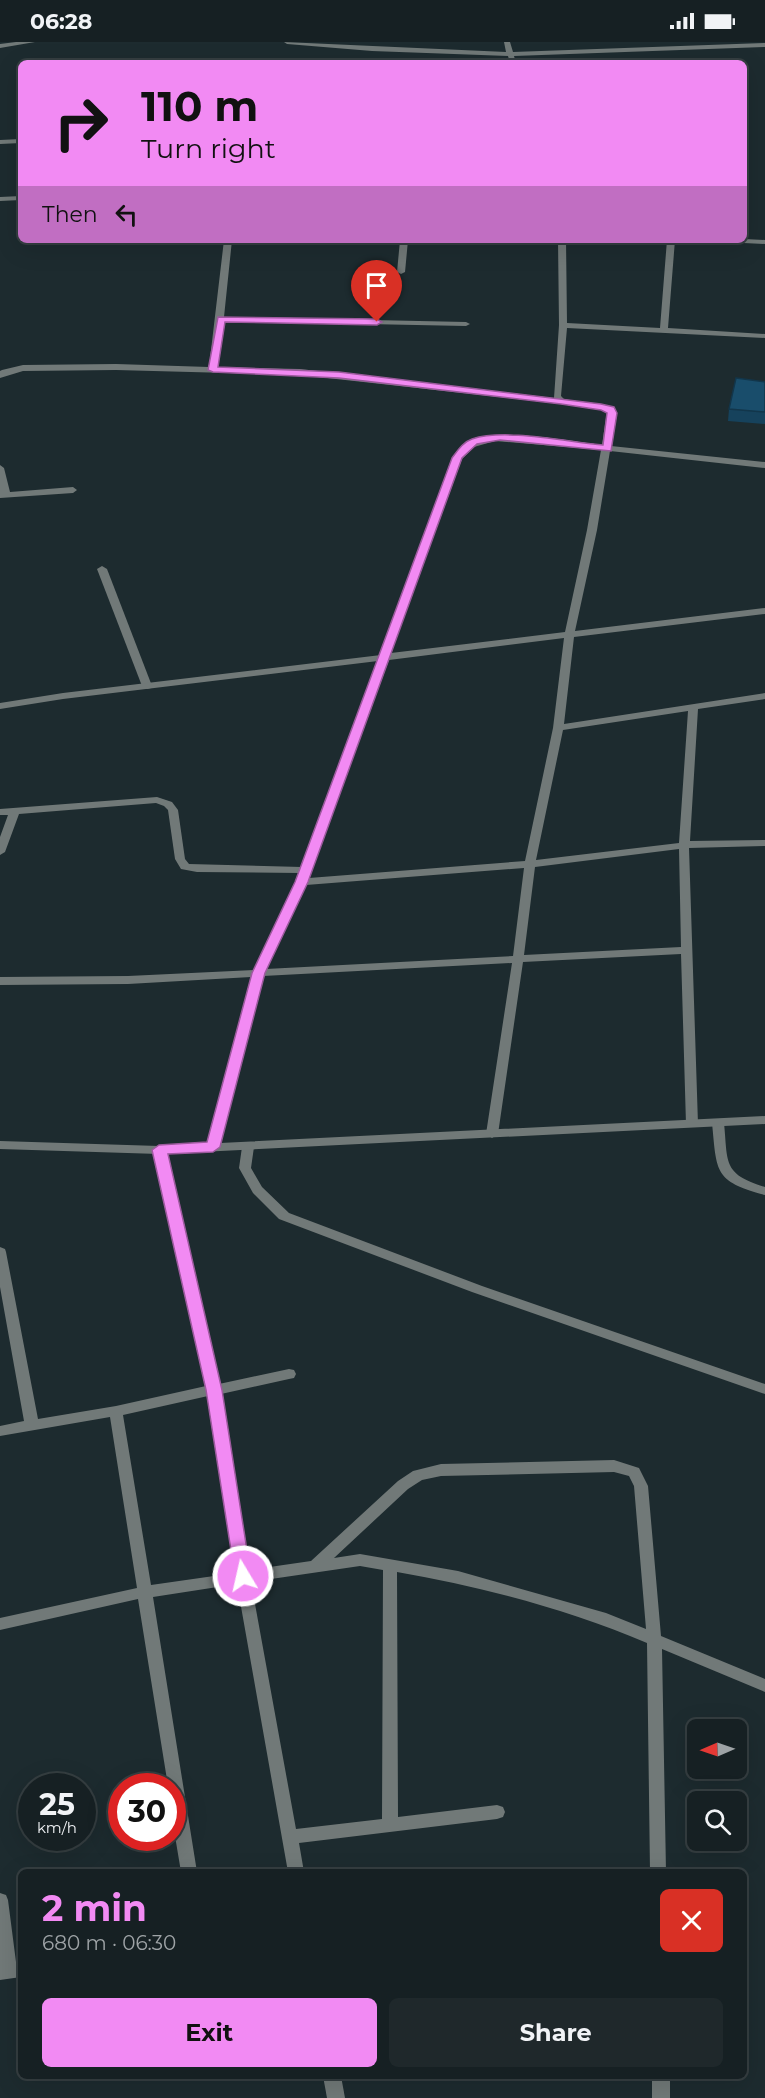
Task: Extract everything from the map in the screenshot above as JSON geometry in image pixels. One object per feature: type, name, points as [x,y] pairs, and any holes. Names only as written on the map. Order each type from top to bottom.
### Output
[{"type":"street","points":[[0,46],[32,42]]},
{"type":"street","points":[[287,42],[509,54],[673,52],[765,45]]},
{"type":"street","points":[[427,42],[427,51]]},
{"type":"street","points":[[507,42],[512,60]]},
{"type":"street","points":[[0,142],[18,141]]},
{"type":"street","points":[[0,199],[18,198]]},
{"type":"street","points":[[747,241],[765,242]]},
{"type":"street","points":[[213,370],[221,319],[228,243]]},
{"type":"street","points":[[401,272],[404,243]]},
{"type":"street","points":[[561,401],[557,396],[563,326],[562,243]]},
{"type":"street","points":[[664,332],[671,243]]},
{"type":"street","points":[[221,319],[466,324]]},
{"type":"street","points":[[563,326],[765,336]]},
{"type":"street","points":[[0,375],[23,368],[213,370],[339,375],[561,401],[610,409],[612,413],[607,449],[569,634],[558,728],[530,864],[492,1134]]},
{"type":"street","points":[[213,1147],[258,973],[302,882],[458,458],[465,448],[474,441],[500,437],[765,465]]},
{"type":"street","points":[[0,468],[3,495],[73,490]]},
{"type":"street","points":[[102,569],[147,686]]},
{"type":"street","points":[[0,706],[765,611]]},
{"type":"street","points":[[558,728],[765,696]]},
{"type":"street","points":[[692,1124],[684,846],[693,707]]},
{"type":"street","points":[[0,812],[157,800],[168,804],[173,810],[180,859],[185,867],[197,870],[306,870]]},
{"type":"street","points":[[0,852],[15,810]]},
{"type":"street","points":[[302,882],[530,864],[684,846],[732,842],[765,843]]},
{"type":"street","points":[[0,981],[128,980],[687,950]]},
{"type":"street","points":[[0,1144],[159,1150],[765,1120]]},
{"type":"street","points":[[718,1123],[723,1167],[728,1177],[740,1184],[765,1191]]},
{"type":"street","points":[[248,1147],[245,1168],[257,1190],[284,1216],[477,1289],[765,1389]]},
{"type":"street","points":[[159,1150],[214,1390],[243,1576],[295,1869]]},
{"type":"street","points":[[0,1252],[32,1425]]},
{"type":"street","points":[[0,1431],[116,1411],[289,1374]]},
{"type":"street","points":[[116,1411],[189,1869]]},
{"type":"street","points":[[316,1566],[386,1499],[418,1475],[441,1470],[614,1466],[634,1472],[641,1486],[654,1641],[658,1869]]},
{"type":"street","points":[[0,1624],[144,1592],[360,1560],[458,1577],[606,1618],[654,1641],[765,1686]]},
{"type":"street","points":[[390,1565],[390,1825]]},
{"type":"street","points":[[290,1837],[497,1812]]},
{"type":"street","points":[[0,1900],[10,1970]]},
{"type":"street","points":[[333,2079],[336,2098]]},
{"type":"street","points":[[661,2079],[661,2098]]},
{"type":"building","points":[[736,378],[765,382],[765,412],[729,409]]},
{"type":"route","points":[[243,1576],[214,1390],[159,1150],[213,1147],[258,973],[302,882],[458,458],[474,441],[500,437],[607,449],[612,413],[610,409],[561,401],[339,375],[213,370],[221,319],[377,322]]}]
